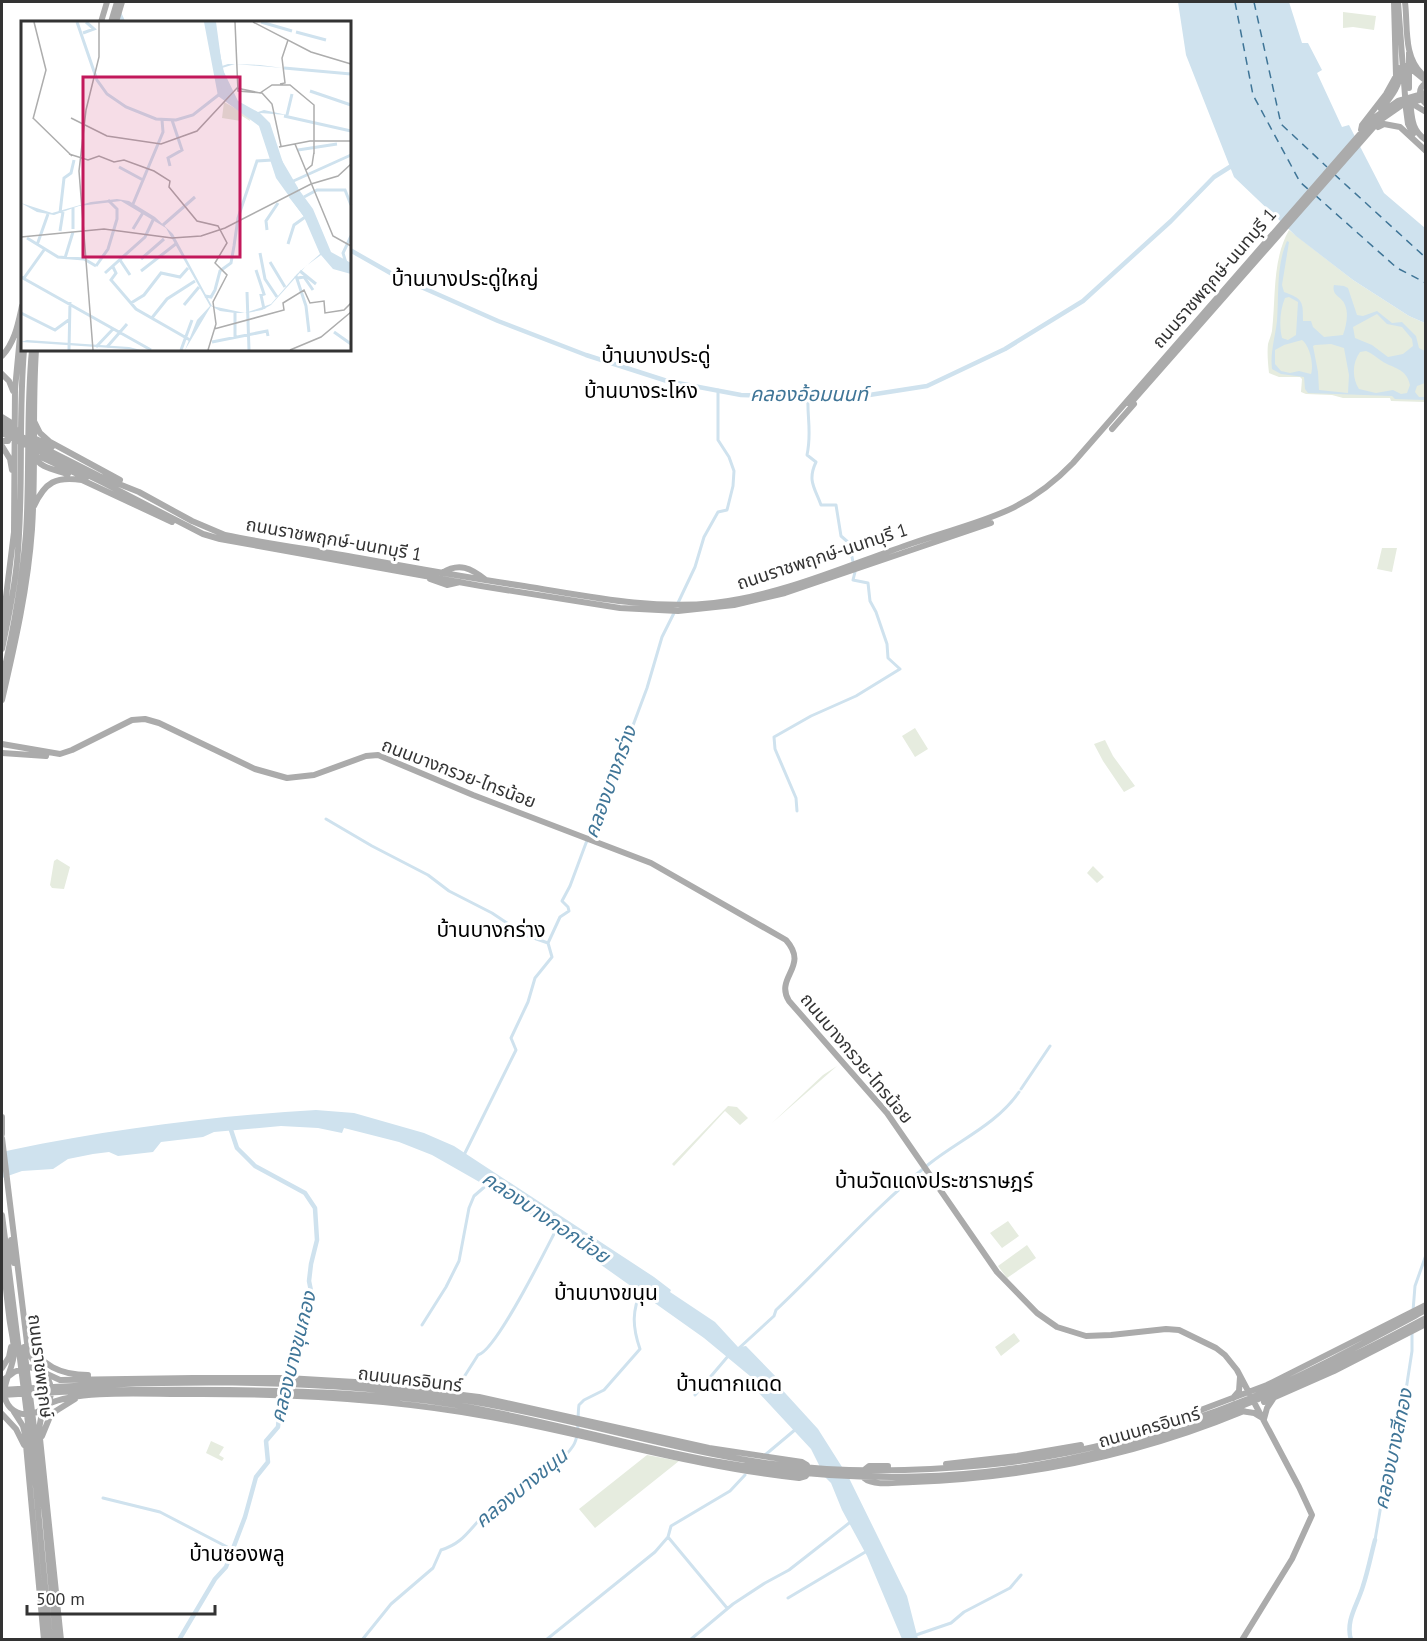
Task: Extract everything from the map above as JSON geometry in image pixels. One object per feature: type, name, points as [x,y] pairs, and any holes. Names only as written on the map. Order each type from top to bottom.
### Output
[{"type":"main road","points":[[103,21],[109,2]]},
{"type":"main road","points":[[111,21],[117,2]]},
{"type":"main road","points":[[116,21],[122,2]]},
{"type":"main road","points":[[1400,2],[1408,124],[1414,137],[1425,149]]},
{"type":"main road","points":[[1400,2],[1409,53],[1413,64],[1425,80]]},
{"type":"main road","points":[[1400,2],[1396,76],[1386,94],[1362,125],[1361,130],[1370,137],[1380,124],[1394,124],[1425,149]]},
{"type":"main road","points":[[1374,118],[1391,96],[1401,75],[1399,39],[1401,16]]},
{"type":"main road","points":[[1401,16],[1406,57],[1410,68],[1425,80]]},
{"type":"main road","points":[[1409,53],[1411,109],[1415,130],[1425,140]]},
{"type":"main road","points":[[1425,80],[1419,92],[1425,104]]},
{"type":"main road","points":[[1409,93],[1416,106],[1425,112]]},
{"type":"main road","name":"ถนนราชพฤกษ์-นนทบุรี 1","points":[[2,427],[202,534],[220,540],[629,609],[714,608],[767,598],[801,589],[854,566],[1010,513],[1043,496],[1061,481],[1374,118],[1398,101],[1425,93]]},
{"type":"main road","name":"ถนนราชพฤกษ์-นนทบุรี 1","points":[[1217,301],[1373,128],[1391,111],[1425,98]]},
{"type":"main road","points":[[1104,422],[1191,324],[1217,301]]},
{"type":"main road","points":[[1112,429],[1201,327],[1217,301]]},
{"type":"main road","points":[[2,354],[12,343],[21,310]]},
{"type":"main road","points":[[2,629],[12,549],[15,404],[21,328]]},
{"type":"main road","points":[[2,649],[17,563],[21,500],[20,405],[24,351]]},
{"type":"main road","points":[[2,680],[15,620],[26,534],[31,361],[34,351]]},
{"type":"main road","points":[[2,700],[24,592],[33,509],[34,351]]},
{"type":"main road","points":[[2,375],[9,381],[15,404]]},
{"type":"main road","points":[[2,417],[11,425],[8,441],[2,440]]},
{"type":"main road","points":[[33,418],[40,433],[50,442],[88,461],[139,492]]},
{"type":"main road","points":[[2,423],[73,465]]},
{"type":"main road","points":[[2,440],[12,457],[15,472]]},
{"type":"main road","points":[[2,440],[10,459],[15,486]]},
{"type":"main road","name":"ถนนราชพฤกษ์-นนทบุรี 1","points":[[2,440],[113,480],[192,521],[225,535],[441,573],[452,567],[460,567],[478,574],[487,581],[676,608]]},
{"type":"main road","points":[[50,442],[43,442],[39,447],[35,455],[37,461],[202,534]]},
{"type":"main road","points":[[33,509],[40,492],[48,484],[66,478],[82,480]]},
{"type":"main road","points":[[15,620],[24,592]]},
{"type":"main road","name":"ถนนบางกรวย-ไทรน้อย","points":[[2,742],[49,754],[67,753],[128,721],[151,720],[255,769],[287,778],[311,776],[366,756],[378,755],[463,792],[651,863],[786,940],[793,948],[795,958],[785,985],[786,996],[887,1113],[997,1272],[1026,1303],[1045,1320],[1071,1333],[1090,1336],[1157,1329],[1179,1330],[1220,1351],[1230,1360],[1264,1419],[1310,1511],[1311,1519],[1292,1559],[1242,1640]]},
{"type":"main road","points":[[2,742],[62,752],[77,748]]},
{"type":"main road","points":[[2,752],[55,757],[77,748]]},
{"type":"main road","points":[[2,1117],[2,1136],[26,1336],[30,1356],[37,1370],[51,1385],[51,1397],[39,1424],[61,1640]]},
{"type":"main road","name":"ถนนราชพฤกษ์","points":[[2,1168],[52,1586],[56,1640]]},
{"type":"main road","points":[[2,1189],[8,1189],[11,1194],[17,1236],[17,1256]]},
{"type":"main road","name":"ถนนราชพฤกษ์","points":[[2,1215],[36,1487],[50,1640]]},
{"type":"main road","points":[[2,1246],[14,1354],[11,1374],[4,1393],[5,1399],[23,1426],[41,1589],[44,1640]]},
{"type":"main road","name":"ถนนนครอินทร์","points":[[1409,1313],[1423,1314],[1406,1328],[1348,1364],[1257,1406],[1167,1439],[1129,1450],[1026,1472],[920,1482],[872,1482],[865,1480],[863,1475],[864,1470],[869,1466],[988,1460],[1047,1451],[1160,1425],[1265,1386],[1409,1313]]},
{"type":"main road","name":"ถนนนครอินทร์","points":[[1313,1372],[1406,1328],[1416,1329],[1423,1314]]},
{"type":"main road","name":"ถนนนครอินทร์","points":[[37,1370],[65,1380],[134,1377],[287,1387],[454,1405],[755,1468],[944,1476],[1025,1467],[1071,1459],[1191,1423],[1313,1372],[1406,1328]]},
{"type":"main road","points":[[2,1368],[9,1357],[11,1333]]},
{"type":"main road","points":[[26,1336],[37,1355],[56,1370],[75,1375],[134,1377]]},
{"type":"main road","points":[[1348,1364],[1378,1343]]},
{"type":"main road","points":[[2,1381],[27,1367],[37,1370]]},
{"type":"main road","points":[[1240,1376],[1252,1385],[1265,1386],[1264,1396],[1268,1399],[1274,1398]]},
{"type":"main road","points":[[1240,1376],[1239,1391],[1232,1400],[1241,1402],[1243,1406],[1241,1412],[1254,1413],[1264,1419],[1267,1407],[1274,1398]]},
{"type":"main road","points":[[65,1380],[59,1384],[58,1389],[69,1397]]},
{"type":"main road","name":"ถนนนครอินทร์","points":[[2,1395],[190,1382],[287,1387],[400,1387],[479,1397],[701,1446],[805,1463],[808,1468],[807,1474],[799,1478],[724,1468],[576,1432],[438,1408],[351,1399],[287,1387],[69,1397],[46,1406]]},
{"type":"main road","name":"ถนนนครอินทร์","points":[[2,1390],[102,1387],[190,1390],[334,1386],[435,1396],[576,1419],[737,1458],[799,1469]]},
{"type":"main road","points":[[400,1387],[435,1396]]},
{"type":"main road","points":[[162,1394],[190,1390]]},
{"type":"main road","points":[[41,1443],[43,1431],[51,1414],[82,1396]]},
{"type":"main road","points":[[2,1405],[30,1415],[46,1406]]},
{"type":"main road","points":[[438,1408],[454,1405]]},
{"type":"main road","points":[[2,1414],[16,1429],[26,1451]]},
{"type":"main road","points":[[1135,1439],[1160,1425]]},
{"type":"main road","points":[[1135,1439],[1167,1439]]},
{"type":"main road","name":"ถนนนครอินทร์","points":[[870,1473],[965,1467],[1026,1460],[1135,1439]]},
{"type":"main road","points":[[737,1458],[769,1458]]},
{"type":"main road","points":[[918,1465],[965,1467]]},
{"type":"main road","points":[[724,1468],[755,1468]]},
{"type":"main road","points":[[920,1482],[944,1476]]},
{"type":"main road","points":[[52,1586],[54,1566]]},
{"type":"main road","points":[[41,1589],[45,1610],[48,1613]]},
{"type":"shaded area","points":[[1343,12],[1376,16],[1374,30],[1343,28]]},
{"type":"shaded area","points":[[1289,230],[1353,280],[1409,316],[1425,323],[1425,402],[1306,394],[1301,392],[1302,379],[1300,377],[1279,377],[1269,373],[1268,344],[1272,331],[1277,266]]},
{"type":"shaded area","points":[[1382,548],[1397,548],[1392,572],[1377,569]]},
{"type":"shaded area","points":[[915,728],[928,749],[915,757],[902,736]]},
{"type":"shaded area","points":[[1105,740],[1113,756],[1135,786],[1124,792],[1094,744]]},
{"type":"shaded area","points":[[57,859],[70,867],[64,889],[52,888],[50,885],[54,861]]},
{"type":"shaded area","points":[[1093,866],[1104,877],[1097,883],[1087,873]]},
{"type":"shaded area","points":[[837,1066],[772,1123],[823,1075]]},
{"type":"shaded area","points":[[728,1106],[737,1107],[748,1118],[740,1125],[725,1111],[674,1166],[672,1164]]},
{"type":"shaded area","points":[[1008,1221],[1019,1236],[1002,1248],[990,1233]]},
{"type":"shaded area","points":[[1027,1245],[1036,1258],[1007,1278],[998,1266]]},
{"type":"shaded area","points":[[1014,1333],[1020,1341],[1001,1356],[995,1347]]},
{"type":"shaded area","points":[[211,1441],[224,1447],[219,1455],[224,1458],[222,1461],[206,1453]]},
{"type":"shaded area","points":[[647,1455],[679,1461],[595,1528],[579,1509]]},
{"type":"water","points":[[1178,2],[1289,2],[1302,43],[1308,43],[1322,70],[1317,73],[1342,127],[1349,125],[1384,193],[1425,228],[1425,323],[1409,316],[1353,280],[1296,236],[1234,177],[1186,55]]},
{"type":"water","points":[[1287,241],[1289,242],[1282,285],[1284,292],[1301,302],[1303,321],[1311,321],[1313,327],[1324,337],[1343,335],[1346,324],[1344,302],[1335,294],[1334,285],[1348,288],[1357,315],[1363,316],[1377,311],[1392,323],[1402,322],[1416,336],[1419,348],[1425,351],[1425,383],[1417,386],[1415,392],[1419,397],[1425,397],[1425,400],[1395,399],[1392,396],[1308,393],[1305,389],[1304,377],[1281,374],[1272,369],[1283,251]],"holes":[[[1289,297],[1298,302],[1296,335],[1288,340],[1282,338],[1280,328],[1285,298]],[[1377,314],[1387,324],[1402,327],[1412,339],[1413,346],[1403,354],[1388,357],[1372,345],[1355,338],[1353,327]],[[1302,340],[1305,343],[1311,356],[1311,374],[1281,371],[1275,364],[1275,350]],[[1331,344],[1344,348],[1349,375],[1348,393],[1319,390],[1313,346]],[[1366,351],[1402,371],[1410,385],[1407,393],[1401,394],[1393,390],[1376,393],[1359,389],[1355,380],[1355,361],[1360,352]]]},
{"type":"water","name":"คลองบางกอกน้อย","points":[[316,1110],[354,1113],[424,1133],[454,1146],[654,1277],[671,1290],[670,1292],[715,1322],[738,1347],[746,1346],[779,1380],[776,1383],[818,1429],[849,1478],[907,1596],[918,1639],[902,1639],[867,1556],[842,1510],[831,1483],[825,1477],[811,1449],[759,1393],[756,1381],[704,1338],[504,1196],[432,1155],[399,1142],[344,1128],[342,1133],[318,1128],[281,1126],[214,1132],[203,1137],[161,1142],[153,1152],[118,1156],[109,1152],[93,1154],[68,1159],[53,1169],[22,1171],[2,1178],[2,1152],[11,1150],[163,1124]]},
{"type":"waterway","name":"คลองอ้อมนนท์","points":[[118,11],[123,21]]},
{"type":"waterway","name":"คลองอ้อมนนท์","points":[[351,251],[394,275],[498,321],[586,355],[667,381],[741,395],[850,398],[927,386],[1005,349],[1083,301],[1171,221],[1214,177],[1233,165]]},
{"type":"waterway","name":"คลองบางกร่าง","points":[[677,605],[695,567],[704,537],[718,512],[727,510],[733,486],[734,471],[729,457],[718,440],[718,390]]},
{"type":"waterway","points":[[797,811],[796,798],[775,749],[774,737],[811,716],[856,696],[900,669],[888,658],[887,644],[870,601],[868,583],[853,580],[855,572],[849,543],[841,536],[836,505],[821,505],[814,489],[812,474],[816,462],[807,455],[808,397]]},
{"type":"waterway","name":"คลองบางกร่าง","points":[[464,1155],[516,1050],[511,1038],[528,1002],[535,978],[552,957],[548,943],[560,917],[569,911],[562,901],[595,827],[647,688],[662,637],[675,611]]},
{"type":"waterway","points":[[326,819],[428,875],[449,891],[492,913],[525,935],[548,943]]},
{"type":"waterway","points":[[1021,1089],[1050,1046]]},
{"type":"waterway","points":[[738,1349],[774,1316],[776,1310],[889,1199],[929,1164],[999,1114],[1019,1092]]},
{"type":"waterway","name":"คลองบางขุนกอง","points":[[230,1127],[237,1148],[255,1166],[305,1193],[315,1208],[317,1240],[309,1281],[312,1296],[290,1379]]},
{"type":"waterway","name":"คลองบางกอกน้อย","points":[[422,1325],[459,1261],[469,1208],[474,1196],[489,1183]]},
{"type":"waterway","name":"คลองบางกอกน้อย","points":[[457,1388],[478,1355],[486,1349],[508,1319],[556,1230]]},
{"type":"waterway","name":"คลองบางสีทอง","points":[[1413,1311],[1415,1286],[1426,1255]]},
{"type":"waterway","name":"คลองบางขนุน","points":[[362,1640],[391,1604],[433,1568],[441,1550],[460,1540],[483,1516],[502,1503],[525,1480],[554,1465],[567,1454],[577,1437],[579,1405],[604,1390],[640,1349],[634,1318],[642,1289]]},
{"type":"waterway","name":"คลองบางสีทอง","points":[[1375,1540],[1391,1447],[1402,1416],[1412,1351],[1412,1333]]},
{"type":"waterway","points":[[695,1395],[729,1355]]},
{"type":"waterway","name":"คลองบางขุนกอง","points":[[179,1640],[215,1579],[226,1567],[245,1517],[256,1477],[268,1462],[266,1441],[278,1427],[280,1406],[284,1395]]},
{"type":"waterway","points":[[765,1455],[796,1429]]},
{"type":"waterway","points":[[546,1640],[655,1552],[668,1537],[671,1526],[730,1491],[745,1475]]},
{"type":"waterway","points":[[103,1498],[160,1512],[233,1550]]},
{"type":"waterway","points":[[690,1640],[733,1604],[789,1570],[853,1520]]},
{"type":"waterway","points":[[668,1537],[727,1608]]},
{"type":"waterway","name":"คลองบางสีทอง","points":[[1351,1640],[1351,1619],[1365,1580],[1375,1540]]},
{"type":"waterway","points":[[788,1598],[867,1551]]},
{"type":"waterway","points":[[913,1636],[951,1623],[964,1612],[1010,1588],[1021,1575]]},
{"type":"ferry route","points":[[1235,2],[1253,95],[1300,182],[1309,190]]},
{"type":"ferry route","points":[[1254,2],[1281,124],[1327,167]]},
{"type":"ferry route","points":[[1334,174],[1426,258]]},
{"type":"ferry route","points":[[1315,195],[1397,268],[1426,283]]},
{"type":"district","name":"บ้านบางประดู่ใหญ่","points":[[465,278]]},
{"type":"district","name":"บ้านบางประดู่","points":[[656,355]]},
{"type":"district","name":"บ้านบางระโหง","points":[[641,390]]},
{"type":"district","name":"บ้านบางกร่าง","points":[[491,929]]},
{"type":"district","name":"บ้านวัดแดงประชาราษฎร์","points":[[934,1180]]},
{"type":"district","name":"บ้านบางขนุน","points":[[606,1292]]},
{"type":"district","name":"บ้านตากแดด","points":[[729,1383]]},
{"type":"district","name":"บ้านซองพลู","points":[[237,1553]]}]
